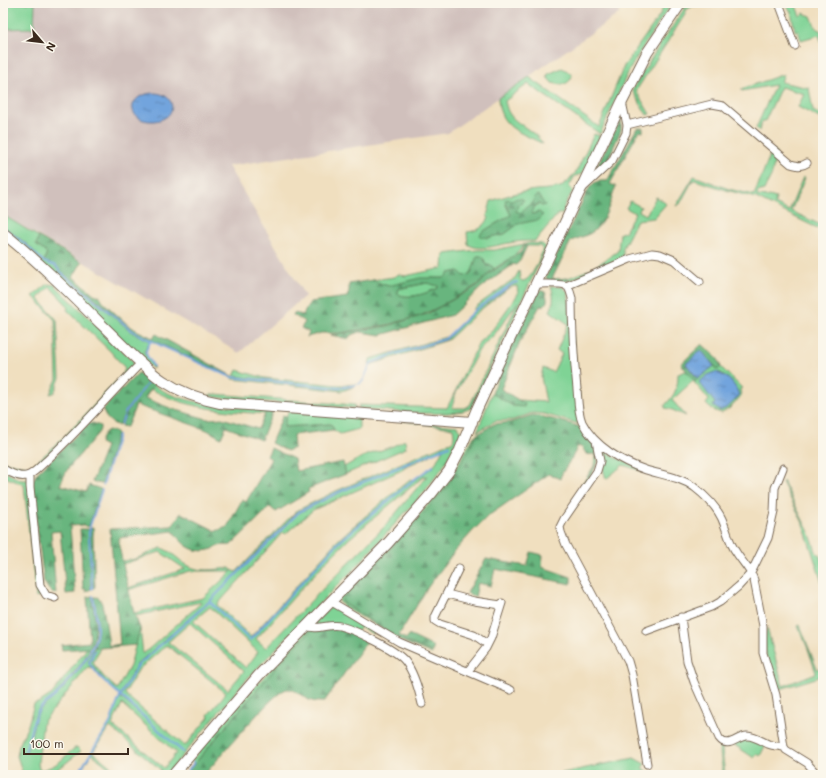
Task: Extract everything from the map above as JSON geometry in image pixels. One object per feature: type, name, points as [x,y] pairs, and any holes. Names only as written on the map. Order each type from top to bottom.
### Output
[{"type":"main road","points":[[174,775],[259,675],[388,543],[441,483],[449,471],[622,102],[647,53],[681,3]]},
{"type":"main road","points":[[3,233],[26,252],[93,316],[140,364],[162,381],[180,392],[220,403],[472,422]]},
{"type":"street","points":[[779,3],[795,46]]},
{"type":"street","points":[[579,193],[612,161],[626,133],[627,125],[622,102]]},
{"type":"street","points":[[627,125],[712,104],[718,104],[736,116],[791,164],[803,166],[807,163]]},
{"type":"street","points":[[536,284],[566,286],[630,259],[652,253],[664,255],[674,260],[700,282]]},
{"type":"street","points":[[566,286],[572,298],[573,357],[582,422],[602,446],[620,459],[646,470],[685,481],[701,492],[710,501],[721,517],[736,552],[751,573],[754,580],[763,626],[762,653],[776,695],[784,747],[786,750],[807,763],[818,775]]},
{"type":"street","points":[[3,469],[20,476],[30,475],[55,453],[140,364]]},
{"type":"street","points":[[596,440],[600,460],[597,471],[564,519],[561,524],[560,532],[570,554],[628,661],[632,675],[647,764]]},
{"type":"street","points":[[646,631],[711,607],[720,602],[739,586],[751,573],[768,538],[774,512],[775,488],[783,468]]},
{"type":"street","points":[[30,475],[40,585],[46,595],[55,598]]},
{"type":"street","points":[[459,568],[435,617],[435,621],[474,635],[487,644]]},
{"type":"street","points":[[447,594],[474,601],[501,604],[491,638],[478,659],[468,671]]},
{"type":"street","points":[[330,601],[399,642],[511,690]]},
{"type":"street","points":[[681,617],[687,661],[700,696],[721,741],[728,743],[747,736],[770,745],[784,747]]},
{"type":"street","points":[[307,626],[314,628],[339,626],[365,636],[395,653],[409,666],[422,704]]},
{"type":"shaded area","points":[[3,3],[612,3],[620,13],[448,133],[228,166],[305,296],[239,353],[3,215]]},
{"type":"green space","points":[[3,3],[35,3],[34,28],[3,29]]},
{"type":"green space","points":[[665,3],[672,3],[632,65],[600,134],[528,84],[505,101],[508,112],[512,117],[540,139],[543,144],[512,128],[507,123],[499,108],[498,98],[529,77],[599,127],[624,66],[660,15]]},
{"type":"green space","points":[[688,3],[727,3],[693,6],[686,10],[686,13],[636,91],[650,114],[647,115],[632,90]]},
{"type":"green space","points":[[785,3],[795,3],[800,16],[803,13],[811,16],[816,28],[821,31],[823,35],[823,47],[819,35],[801,40],[798,31],[795,31],[791,12]]},
{"type":"green space","points":[[562,68],[568,71],[572,76],[569,82],[564,84],[552,83],[547,77],[548,74]]},
{"type":"green space","points":[[784,74],[781,82],[809,88],[813,111],[823,116],[823,120],[798,107],[804,94],[781,87],[765,121],[762,121],[759,131],[756,128],[775,85],[742,91],[742,89]]},
{"type":"green space","points":[[620,121],[621,130],[608,160],[598,172],[595,170]]},
{"type":"green space","points":[[637,128],[643,128],[643,132],[639,131],[610,184],[616,186],[604,218],[591,233],[571,241],[552,279],[568,278],[568,281],[548,282],[546,277],[588,191],[594,183],[599,181],[607,181]]},
{"type":"green space","points":[[594,134],[600,136],[582,174],[575,176],[569,186],[573,191],[564,206],[563,214],[558,214],[535,241],[516,242],[482,248],[477,248],[468,244],[467,232],[477,230],[485,224],[489,218],[487,216],[491,201],[532,190],[563,186],[565,182],[567,183],[576,172]],"holes":[[[512,201],[522,203],[518,206],[516,212],[521,214],[533,202],[545,205],[542,206],[539,204],[535,207],[532,214],[539,212],[542,215],[538,219],[518,224],[502,236],[497,235],[488,238],[481,233],[511,215],[506,205]]]},
{"type":"green space","points":[[772,150],[776,153],[772,174],[764,190],[758,192],[757,196],[769,196],[776,198],[775,204],[789,211],[803,177],[805,178],[791,211],[823,226],[823,231],[756,198],[695,180],[693,180],[680,204],[676,206],[694,176],[729,189],[754,195]]},
{"type":"green space","points":[[538,195],[545,205],[536,205],[532,211],[532,214],[539,212],[543,215],[538,220],[518,224],[502,236],[480,236],[481,233],[511,215],[505,200],[509,199],[512,201],[519,198],[524,200],[518,206],[516,211],[521,213],[533,202],[534,197]]},
{"type":"green space","points":[[656,197],[666,204],[654,218],[637,220],[623,248],[623,258],[568,281],[568,278],[593,268],[618,251],[620,233],[625,232],[635,213],[626,208],[630,201],[641,207],[639,211],[646,215]]},
{"type":"green space","points":[[3,215],[39,237],[36,245],[47,253],[44,262],[27,244],[3,226]]},
{"type":"green space","points":[[3,227],[26,245],[44,262],[53,265],[133,333],[150,341],[144,352],[153,369],[3,229]]},
{"type":"green space","points":[[39,237],[82,262],[73,277],[94,294],[100,296],[104,303],[127,324],[153,338],[156,334],[232,376],[134,332],[102,304],[61,272],[56,266],[44,262],[47,253],[36,245]]},
{"type":"green space","points":[[524,244],[515,255],[494,269],[489,265],[486,265],[484,259],[478,256],[469,275],[464,276],[459,271],[449,273],[444,278],[430,278],[388,286],[372,280],[394,277],[399,274],[405,276],[443,268],[444,254],[477,250],[494,250]]},
{"type":"green space","points":[[525,244],[542,244],[546,247],[471,408],[449,413],[433,413],[358,408],[359,405],[447,408],[479,342],[490,333],[518,294],[517,286],[510,287],[479,311],[448,340],[370,365],[393,355],[446,340],[474,312],[513,284],[517,283],[512,283],[474,311],[474,308],[515,278],[519,271],[520,279],[522,281],[526,280],[532,273],[543,250],[540,246],[524,246]],"holes":[[[518,302],[470,405],[465,408],[452,408],[455,395],[479,350],[494,335]]]},
{"type":"green space","points":[[524,246],[527,246],[520,261],[516,265],[514,264],[482,287],[452,315],[381,335],[360,332],[351,335],[348,339],[331,335],[387,326],[427,314],[479,285],[488,274],[521,252]]},
{"type":"green space","points":[[477,256],[482,256],[486,265],[492,266],[494,269],[479,284],[441,306],[420,316],[387,325],[340,333],[321,333],[307,337],[309,332],[301,328],[305,322],[293,315],[294,313],[303,315],[310,302],[347,297],[349,284],[372,280],[388,286],[420,278],[444,278],[449,273],[459,271],[464,276],[469,275],[472,271]],"holes":[[[427,283],[438,286],[438,288],[418,295],[402,296],[398,294],[398,289]]]},
{"type":"green space","points":[[427,283],[439,286],[438,288],[429,292],[413,296],[403,296],[398,294],[398,289]]},
{"type":"green space","points":[[48,284],[55,285],[133,361],[133,365],[129,372],[73,432],[31,470],[22,473],[3,467],[3,462],[30,467],[43,457],[123,374],[125,368],[110,351],[67,310],[68,306],[50,287],[38,298],[57,320],[60,378],[54,393],[50,394],[57,379],[55,320],[33,296]]},
{"type":"green space","points":[[551,286],[563,287],[568,292],[582,423],[576,423],[544,414],[532,413],[513,420],[495,421],[477,432],[492,393],[513,406],[525,404],[519,400],[546,402],[541,377],[543,368],[553,372],[562,354],[557,350],[568,324],[550,311],[553,299]]},
{"type":"green space","points":[[540,290],[545,292],[547,297],[546,303],[540,306],[520,342],[501,389],[525,404],[524,407],[513,406],[492,393],[511,347]]},
{"type":"green space","points":[[453,332],[445,339],[392,355],[369,364],[370,359],[446,337]]},
{"type":"green space","points":[[702,344],[718,359],[721,367],[718,370],[701,351],[686,364],[698,379],[695,382],[681,364]]},
{"type":"green space","points":[[714,366],[718,370],[721,367],[742,388],[740,389],[741,396],[730,408],[722,413],[718,412],[711,409],[706,404],[709,400],[693,381],[672,400],[686,416],[665,408],[665,405],[675,391],[678,374],[686,371],[695,381]],"holes":[[[719,372],[734,385],[739,396],[728,407],[715,403]]]},
{"type":"green space","points":[[237,370],[265,378],[339,385],[357,384],[339,388],[234,376]]},
{"type":"green space","points":[[138,373],[145,376],[149,381],[126,410],[119,426],[108,420],[103,409]]},
{"type":"green space","points":[[233,377],[339,389],[356,386],[342,391],[232,379]]},
{"type":"green space","points":[[150,381],[154,385],[145,398],[170,408],[207,419],[222,418],[258,429],[267,410],[273,411],[261,440],[226,427],[221,438],[207,430],[136,405],[127,427],[121,426],[127,411]]},
{"type":"green space","points":[[154,385],[166,392],[193,401],[224,406],[267,410],[265,414],[221,410],[192,405],[164,396],[151,389]]},
{"type":"green space","points":[[215,394],[355,405],[355,408],[207,396]]},
{"type":"green space","points":[[288,412],[359,416],[359,429],[340,434],[334,430],[331,424],[283,427]]},
{"type":"green space","points":[[283,415],[286,416],[284,427],[331,424],[334,430],[293,435],[294,448],[287,451],[271,443]]},
{"type":"green space","points":[[532,415],[560,421],[587,430],[592,437],[598,462],[585,486],[583,483],[594,466],[595,455],[589,455],[586,453],[582,446],[577,447],[560,479],[549,474],[488,516],[454,552],[428,587],[399,635],[406,639],[409,635],[434,647],[432,652],[404,641],[342,602],[344,596],[410,528],[446,488],[469,450],[476,435],[494,424],[512,422]]},
{"type":"green space","points":[[403,421],[458,426],[460,435],[443,467],[425,491],[355,568],[245,681],[166,775],[158,775],[161,770],[110,727],[93,752],[121,775],[118,775],[92,754],[77,775],[110,723],[120,697],[182,751],[121,696],[138,665],[210,602],[299,513],[343,491],[408,463],[338,492],[297,512],[209,601],[137,664],[120,695],[106,682],[90,663],[95,650],[94,649],[88,663],[92,668],[88,667],[43,722],[38,763],[39,769],[41,770],[55,765],[77,747],[81,751],[61,767],[47,775],[21,775],[22,771],[17,756],[19,746],[28,725],[34,704],[52,694],[87,648],[90,648],[83,661],[55,695],[39,708],[35,716],[25,753],[28,748],[35,720],[40,710],[70,681],[94,647],[100,648],[93,663],[104,677],[117,689],[130,666],[140,628],[143,654],[201,602],[135,616],[134,613],[203,598],[232,571],[190,571],[128,590],[128,588],[185,569],[160,552],[123,564],[123,561],[135,559],[161,548],[168,551],[184,563],[197,569],[208,570],[230,568],[236,572],[296,511],[336,491],[453,441],[453,428]],"holes":[[[444,449],[434,466],[413,481],[352,531],[331,551],[351,530],[413,480],[409,480],[335,543],[251,637],[217,605],[283,532],[285,534],[313,510],[402,470],[404,467]],[[427,476],[385,526],[266,648],[256,639],[321,567],[350,538],[423,477]],[[210,607],[258,652],[246,668],[193,621]],[[190,623],[244,671],[228,690],[168,642]],[[167,645],[226,693],[208,715],[209,717],[185,746],[125,693],[139,669]],[[122,704],[176,753],[164,768],[112,725]]]},
{"type":"green space","points":[[93,423],[100,426],[99,432],[67,470],[60,485],[86,492],[89,485],[101,489],[89,526],[70,526],[75,593],[66,594],[60,531],[51,532],[56,594],[49,590],[44,582],[32,488],[33,481],[37,473],[88,424]]},
{"type":"green space","points":[[109,430],[117,433],[102,484],[92,482],[106,446],[100,443],[104,433]]},
{"type":"green space","points":[[476,435],[466,456],[450,483],[420,517],[342,599],[344,604],[377,625],[404,641],[432,652],[432,654],[403,642],[343,606],[339,601],[339,598],[411,524],[438,493],[451,476]]},
{"type":"green space","points":[[405,440],[406,448],[346,474],[344,467],[362,457]]},
{"type":"green space","points":[[601,447],[616,458],[686,484],[695,490],[679,483],[623,465],[606,479],[601,462]]},
{"type":"green space","points":[[271,448],[294,459],[296,471],[343,462],[346,474],[308,489],[309,492],[276,512],[270,507],[231,545],[217,546],[206,551],[194,550],[189,548],[181,541],[173,531],[119,538],[119,546],[134,613],[140,628],[136,645],[100,648],[94,647],[97,628],[94,597],[100,599],[103,608],[109,646],[120,644],[110,529],[172,526],[181,513],[216,531],[227,527],[242,500],[246,502],[271,459],[267,456]]},
{"type":"green space","points":[[3,471],[21,480],[29,480],[42,595],[36,598],[24,485],[3,476]]},
{"type":"green space","points":[[783,481],[810,534],[817,554],[819,554],[823,565],[823,586],[802,521],[782,482]]},
{"type":"green space","points":[[91,528],[94,528],[95,587],[92,590],[90,533]]},
{"type":"green space","points":[[80,529],[89,529],[91,589],[86,592],[86,589],[83,589]]},
{"type":"green space","points":[[531,552],[543,555],[542,567],[571,577],[571,584],[495,569],[491,586],[478,583],[475,597],[467,593],[486,559],[527,566]]},
{"type":"green space","points":[[92,596],[95,629],[93,642],[90,648],[62,650],[61,645],[90,642],[87,597]]},
{"type":"green space","points":[[334,606],[375,630],[373,634],[361,627],[358,631],[316,626],[314,623]]},
{"type":"green space","points":[[800,625],[817,669],[823,667],[823,683],[819,677],[777,690],[767,660],[765,635],[767,628],[783,686],[816,673],[798,626]]},
{"type":"green space","points":[[339,628],[368,640],[324,702],[312,701],[294,690],[287,689],[270,701],[258,713],[204,775],[185,775],[278,665],[312,629]]},
{"type":"green space","points":[[312,629],[278,665],[194,764],[192,760],[260,681],[307,630]]},
{"type":"green space","points":[[744,738],[766,744],[760,756],[756,754],[754,758],[733,744],[723,747],[722,750],[725,775],[723,775],[719,745]]},
{"type":"green space","points":[[634,758],[645,764],[642,768],[653,775],[563,775],[562,773]]},
{"type":"water","points":[[152,93],[160,94],[166,97],[172,106],[171,111],[168,116],[154,121],[139,118],[135,114],[133,104],[143,95]]},
{"type":"water","points":[[701,350],[714,366],[698,379],[686,364]]},
{"type":"water","points":[[715,372],[730,380],[736,388],[739,396],[728,407],[720,411],[713,406],[715,403],[699,382],[709,374]]},
{"type":"waterway","points":[[3,227],[26,245],[44,262],[56,266],[61,273],[134,332],[231,377],[339,388],[356,385]]},
{"type":"waterway","points":[[359,384],[363,381],[371,363],[445,339],[474,311],[513,283],[517,282]]},
{"type":"waterway","points":[[151,341],[146,354],[153,366]]},
{"type":"waterway","points":[[121,424],[126,411],[151,379]]},
{"type":"waterway","points":[[103,485],[118,435]]},
{"type":"waterway","points":[[77,775],[110,723],[120,696],[138,665],[210,601],[299,512],[339,492],[449,446]]},
{"type":"waterway","points":[[210,602],[250,640],[337,544],[413,480],[433,466]]},
{"type":"waterway","points":[[90,526],[102,490]]},
{"type":"waterway","points":[[90,528],[92,589]]},
{"type":"waterway","points":[[25,752],[33,724],[40,708],[55,696],[82,665],[96,639],[97,630],[93,596]]},
{"type":"waterway","points":[[94,651],[89,663],[100,677],[183,752]]},
{"type":"waterway","points":[[184,775],[193,762]]}]
